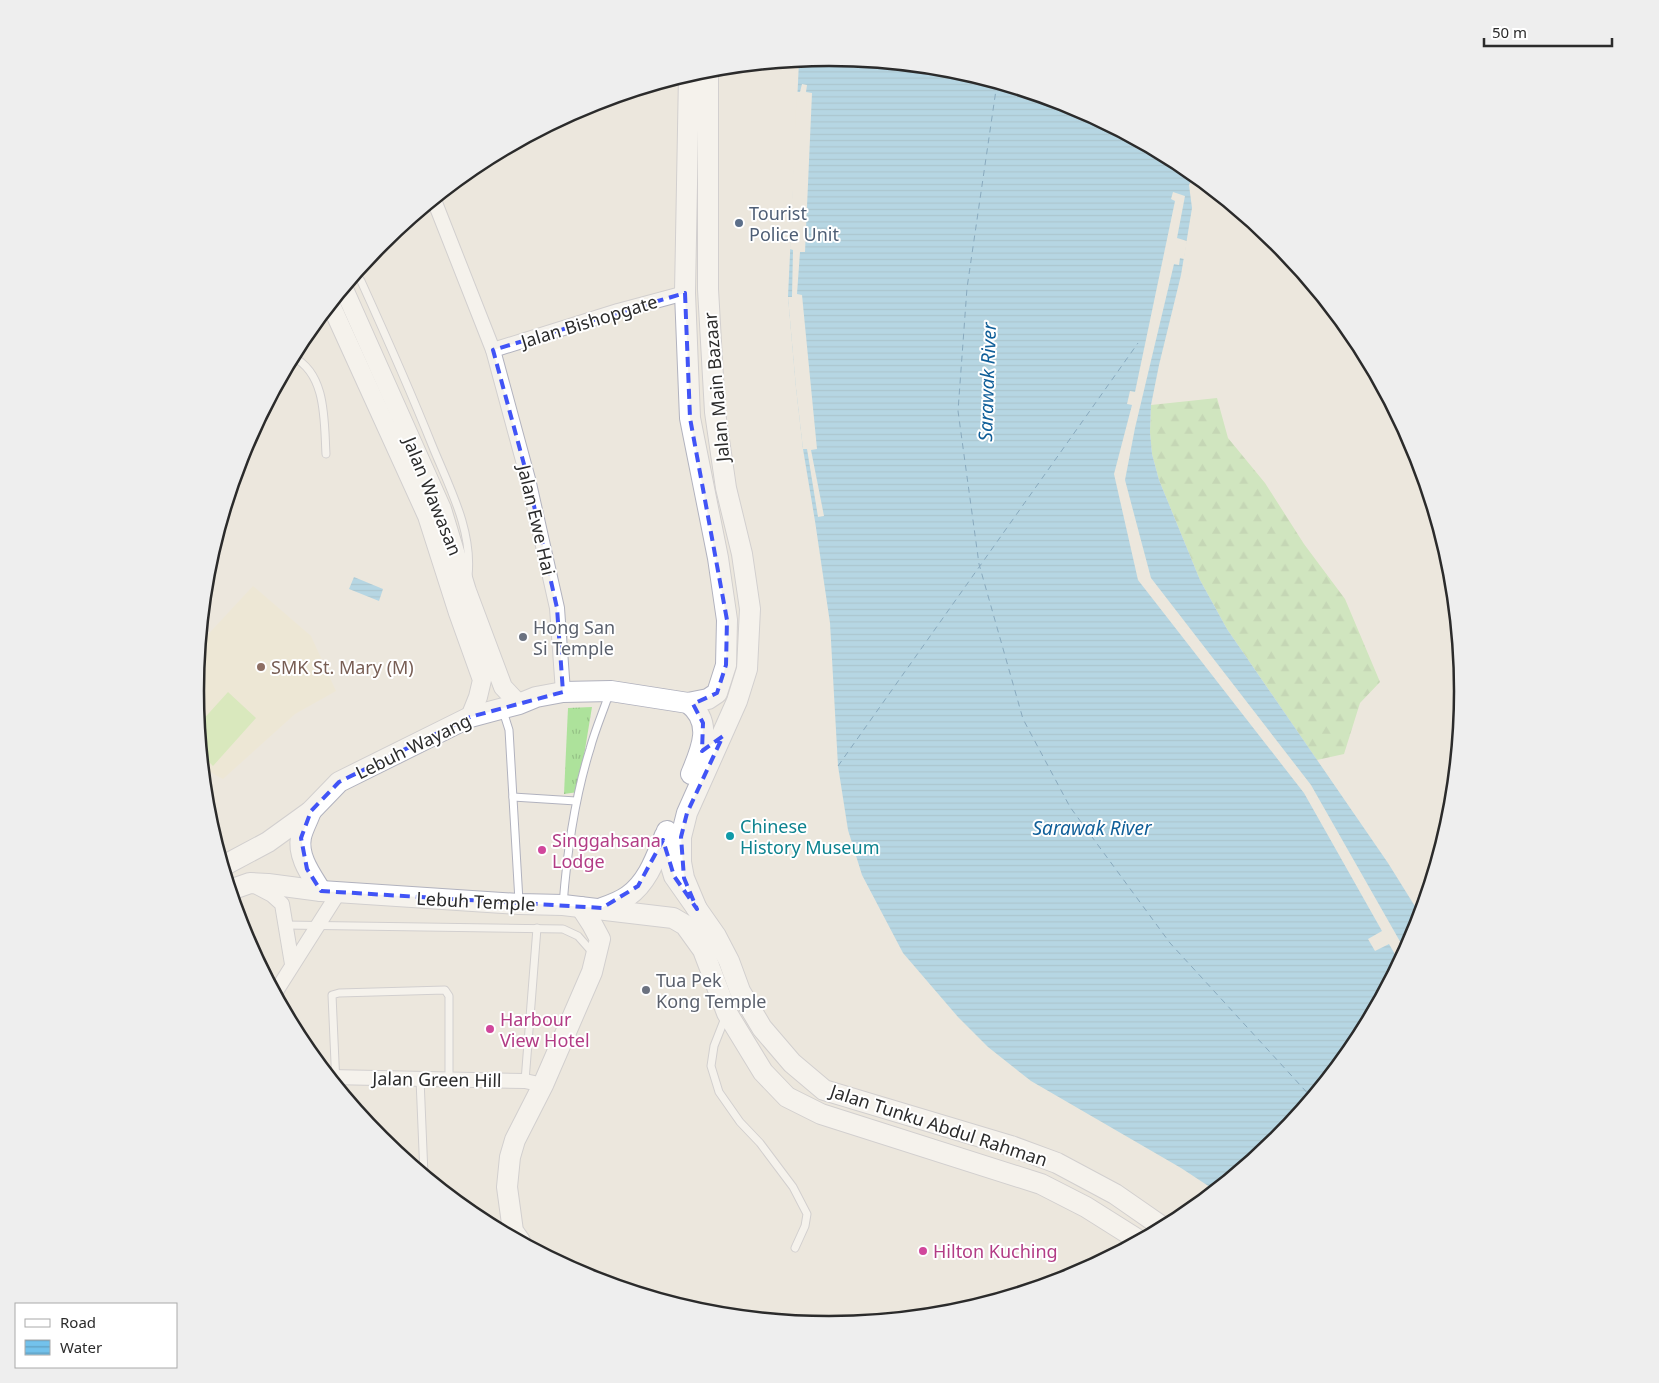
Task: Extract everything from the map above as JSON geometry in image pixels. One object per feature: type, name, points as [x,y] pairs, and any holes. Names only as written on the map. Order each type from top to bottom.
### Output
[{"type":"main road","name":"Jalan Main Bazaar","points":[[698,908],[684,878],[681,862],[681,837],[687,812],[738,701],[747,669],[750,609],[742,554],[726,488],[715,412],[708,290],[708,78]]},
{"type":"main road","name":"Jalan Main Bazaar","points":[[688,704],[708,699],[717,693],[726,665],[727,620],[718,558],[690,418],[685,293],[689,83]]},
{"type":"main road","name":"Lebuh Wayang","points":[[229,863],[268,842],[311,811],[339,782],[470,717],[510,706],[536,696],[563,692],[610,691],[688,704]]},
{"type":"main road","points":[[602,908],[627,896],[638,886],[651,867],[667,832],[700,752],[703,739],[703,723],[696,709],[688,704]]},
{"type":"main road","points":[[700,752],[723,736]]},
{"type":"main road","points":[[311,811],[301,838],[301,851],[307,869],[330,892]]},
{"type":"main road","name":"Jalan Tunku Abdul Rahman","points":[[667,832],[666,849],[674,876],[716,936],[729,961],[740,991],[762,1028],[792,1063],[824,1090],[1011,1146],[1057,1163],[1115,1194],[1157,1223]]},
{"type":"main road","points":[[236,888],[250,883],[330,892]]},
{"type":"main road","name":"Lebuh Temple","points":[[330,892],[602,908],[630,914]]},
{"type":"main road","points":[[513,1231],[507,1187],[510,1157],[515,1140],[534,1083],[592,972],[600,939],[592,924],[572,906]]},
{"type":"main road","name":"Jalan Tunku Abdul Rahman","points":[[630,914],[673,918],[685,925],[703,950],[727,1013],[763,1072],[787,1097],[821,1114],[1041,1184],[1086,1206],[1134,1237]]},
{"type":"street","name":"Jalan Ewe Hai","points":[[436,205],[493,350],[528,479],[557,608],[563,692]]},
{"type":"street","name":"Jalan Bishopgate","points":[[493,350],[618,311],[685,293]]},
{"type":"street","name":"Jalan Wawasan","points":[[346,294],[442,509],[467,590],[510,706]]},
{"type":"street","name":"Jalan Wawasan","points":[[333,310],[427,516],[482,680],[470,717]]},
{"type":"street","points":[[250,883],[272,895],[282,904],[292,964]]},
{"type":"street","points":[[279,987],[318,926],[330,892]]},
{"type":"street","name":"Jalan Green Hill","points":[[339,1080],[449,1079],[534,1083]]},
{"type":"lane","points":[[359,279],[408,385],[460,512],[470,562],[467,590]]},
{"type":"lane","points":[[300,360],[315,381],[323,405],[326,454]]},
{"type":"lane","points":[[572,906],[567,854],[576,801],[590,748],[610,691]]},
{"type":"lane","points":[[510,706],[509,730],[519,904]]},
{"type":"lane","points":[[513,797],[576,801]]},
{"type":"lane","points":[[285,925],[537,928],[563,930],[578,936],[596,958]]},
{"type":"lane","points":[[534,1083],[537,928]]},
{"type":"lane","points":[[334,1073],[332,995],[339,993],[445,990],[449,996],[449,1079]]},
{"type":"lane","points":[[727,1013],[714,1046],[711,1066],[719,1092],[740,1122],[760,1143],[793,1187],[806,1214],[805,1226],[795,1248]]},
{"type":"lane","points":[[420,1079],[424,1167]]},
{"type":"highlighted area","points":[[685,293],[690,418],[727,620],[726,665],[717,693],[693,704],[703,723],[702,751],[723,736],[687,813],[681,837],[684,878],[697,909],[674,876],[663,840],[638,886],[602,908],[321,891],[307,869],[301,838],[311,811],[339,782],[470,717],[563,692],[557,608],[528,479],[493,350]]},
{"type":"shaded area","name":"SMK St. Mary (M)","points":[[253,586],[311,636],[336,691],[295,714],[223,779],[210,772],[204,692],[208,635]]},
{"type":"green space","points":[[1217,398],[1228,438],[1265,483],[1304,544],[1345,599],[1380,682],[1360,703],[1344,754],[1317,760],[1227,629],[1200,580],[1159,480],[1152,454],[1150,432],[1151,405]]},
{"type":"green space","points":[[228,692],[256,718],[213,766],[209,762],[205,717]]},
{"type":"green space","points":[[592,707],[578,792],[564,794],[568,708]]},
{"type":"water","name":"Sarawak River","points":[[830,66],[911,72],[951,78],[1030,99],[1106,131],[1142,150],[1191,182],[1189,185],[1192,208],[1181,275],[1151,405],[1150,432],[1152,454],[1159,480],[1200,580],[1227,629],[1388,863],[1416,908],[1390,968],[1371,1004],[1326,1072],[1272,1134],[1211,1187],[1181,1168],[1031,1081],[988,1047],[958,1017],[903,953],[862,875],[848,830],[838,766],[830,623],[803,449],[788,297],[799,68]]},
{"type":"water","points":[[354,577],[383,589],[379,601],[349,589]]},
{"type":"pier","points":[[802,84],[807,85],[806,92],[812,93],[805,252],[800,252],[797,294],[802,295],[817,449],[811,450],[824,516],[818,517],[807,449],[803,449],[788,297],[792,297],[793,250],[790,249],[797,92],[800,92]]},
{"type":"pier","points":[[1173,192],[1185,196],[1177,238],[1187,241],[1184,259],[1180,258],[1179,265],[1174,264],[1135,428],[1125,480],[1151,578],[1311,785],[1401,944],[1396,956],[1389,944],[1375,951],[1368,939],[1382,931],[1304,793],[1138,580],[1114,474],[1132,405],[1127,404],[1130,391],[1135,392],[1175,201],[1171,199]]},
{"type":"ferry route","points":[[996,89],[967,288],[958,411],[979,564],[1023,719],[1070,807],[1170,943],[1308,1094]]},
{"type":"ferry route","points":[[838,766],[1138,343]]},
{"type":"place","name":"Tourist Police Unit","points":[[739,223]]},
{"type":"place","name":"Hong San Si Temple","points":[[523,637]]},
{"type":"place","name":"SMK St. Mary (M)","points":[[261,667]]},
{"type":"place","name":"Chinese History Museum","points":[[730,836]]},
{"type":"place","name":"Singgahsana Lodge","points":[[542,850]]},
{"type":"place","name":"Tua Pek Kong Temple","points":[[646,990]]},
{"type":"place","name":"Harbour View Hotel","points":[[490,1029]]},
{"type":"place","name":"Hilton Kuching","points":[[923,1251]]}]
